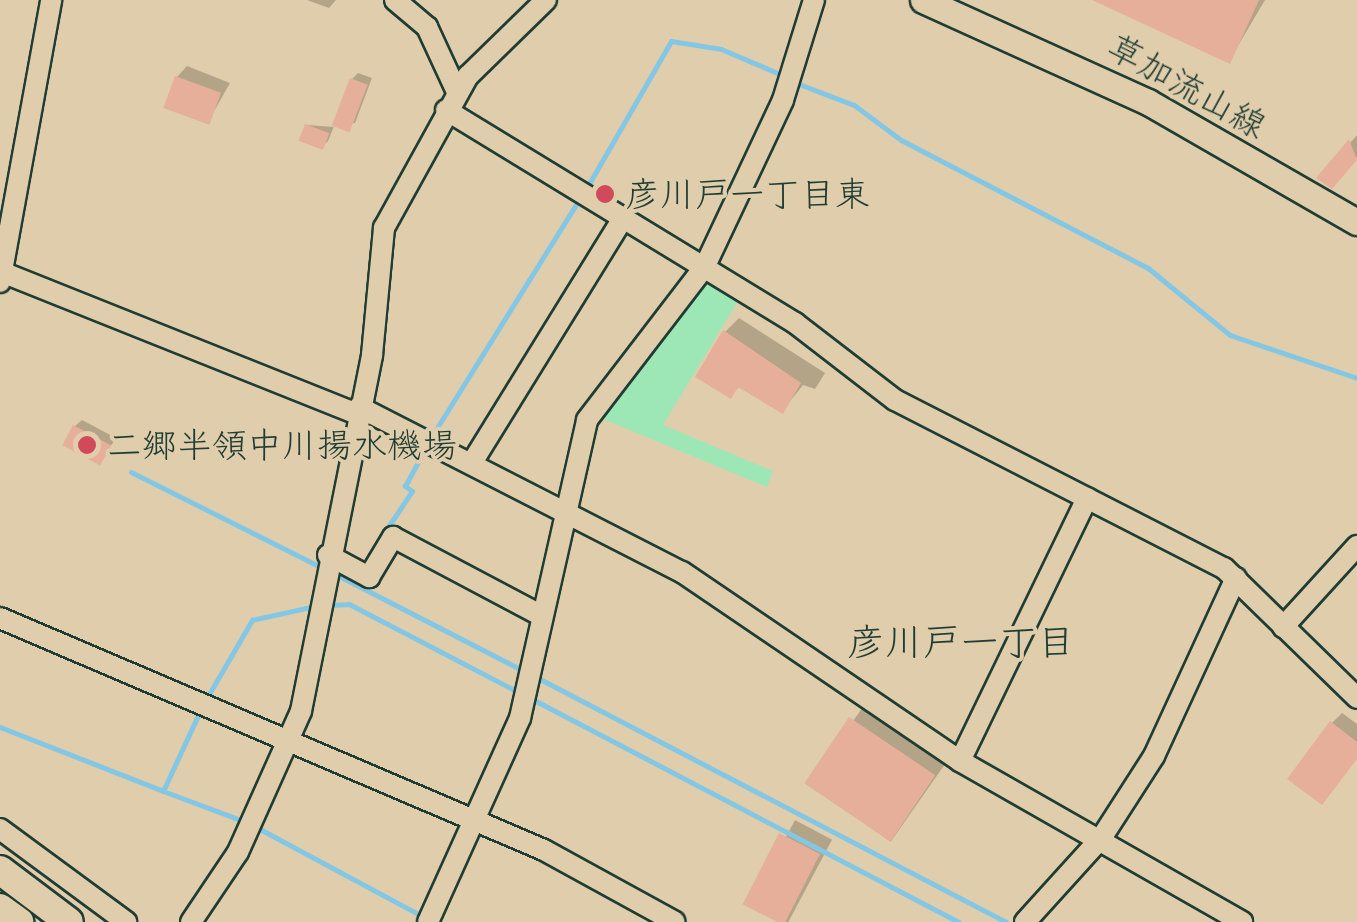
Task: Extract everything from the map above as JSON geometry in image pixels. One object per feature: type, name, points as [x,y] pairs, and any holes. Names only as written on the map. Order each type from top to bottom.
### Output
[{"type":"highway","points":[[0,870],[69,922]]},
{"type":"highway","points":[[0,908],[19,922]]},
{"type":"main road","name":"草加流山線","points":[[923,0],[964,8],[1148,102],[1357,222]]},
{"type":"street","points":[[52,0],[1,277],[358,411],[473,460],[566,514],[682,572],[960,761],[1102,837],[1242,922]]},
{"type":"street","points":[[395,0],[427,27],[452,101],[623,218],[705,266],[895,400],[1236,578],[1357,698]]},
{"type":"street","points":[[201,919],[288,744],[358,411],[378,246],[452,101],[502,35],[546,0]]},
{"type":"street","points":[[428,922],[520,718],[588,420],[705,266],[783,100],[814,0]]},
{"type":"street","points":[[473,460],[623,218]]},
{"type":"street","points":[[960,761],[1087,498]]},
{"type":"street","points":[[328,555],[369,577],[393,537],[542,616]]},
{"type":"street","points":[[1283,627],[1357,546]]},
{"type":"street","points":[[1025,922],[1102,837],[1170,728],[1236,578]]},
{"type":"street","points":[[0,618],[474,822],[676,922]]},
{"type":"street","points":[[0,830],[126,922]]},
{"type":"green space","points":[[707,282],[738,301],[663,425],[773,471],[767,487],[598,417]]},
{"type":"building","points":[[1092,0],[1259,0],[1230,64]]},
{"type":"building","points":[[175,76],[221,93],[209,125],[163,108]]},
{"type":"building","points":[[350,78],[368,85],[349,132],[332,126]]},
{"type":"building","points":[[305,124],[329,133],[323,150],[299,141]]},
{"type":"building","points":[[1349,139],[1357,160],[1332,189],[1316,178]]},
{"type":"building","points":[[723,330],[801,383],[783,414],[738,387],[731,399],[695,377]]},
{"type":"building","name":"二郷半領中川揚水機場","points":[[73,425],[111,445],[100,465],[62,445]]},
{"type":"building","points":[[849,717],[935,775],[890,841],[804,783]]},
{"type":"building","points":[[1330,721],[1357,742],[1357,759],[1322,805],[1287,779]]},
{"type":"building","points":[[779,833],[820,854],[785,922],[777,922],[743,904]]},
{"type":"waterway","points":[[586,189],[671,41],[721,49],[780,74]]},
{"type":"waterway","points":[[799,84],[854,105],[901,140],[1148,268],[1230,335],[1357,378]]},
{"type":"waterway","points":[[430,439],[580,198]]},
{"type":"waterway","points":[[382,536],[412,491],[405,486],[425,449]]},
{"type":"waterway","points":[[131,472],[325,569]]},
{"type":"waterway","points":[[335,574],[526,672]]},
{"type":"waterway","points":[[325,605],[349,604],[518,692]]},
{"type":"waterway","points":[[205,701],[252,620],[315,606]]},
{"type":"waterway","points":[[536,677],[1006,922]]},
{"type":"waterway","points":[[532,699],[959,922]]},
{"type":"waterway","points":[[0,727],[163,791],[200,711]]},
{"type":"waterway","points":[[163,791],[246,822]]},
{"type":"waterway","points":[[256,827],[422,916]]},
{"type":"place","name":"彦川戸一丁目東","points":[[605,194]]},
{"type":"place","name":"二郷半領中川揚水機場","points":[[87,445]]},
{"type":"district","name":"彦川戸一丁目","points":[[961,642]]}]
